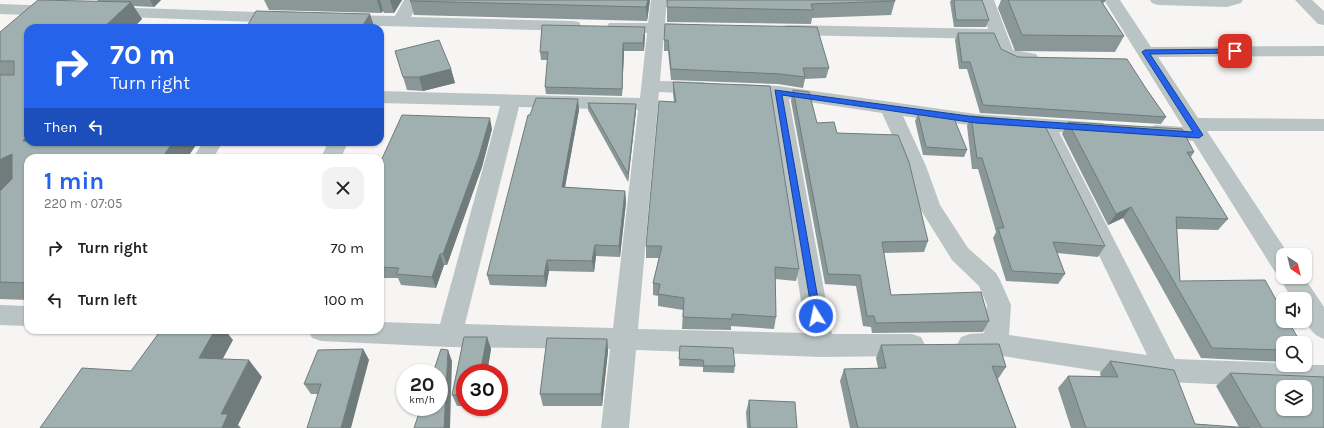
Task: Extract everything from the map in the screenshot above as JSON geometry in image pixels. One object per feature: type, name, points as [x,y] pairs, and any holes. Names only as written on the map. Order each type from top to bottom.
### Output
[{"type":"street","points":[[173,24],[195,0]]},
{"type":"street","points":[[400,22],[412,0]]},
{"type":"street","points":[[615,428],[659,0]]},
{"type":"street","points":[[986,0],[1004,51],[1008,56],[1015,58],[1047,58]]},
{"type":"street","points":[[1112,0],[1143,57],[1195,129],[1276,254]]},
{"type":"street","points":[[1158,0],[1226,2],[1235,0]]},
{"type":"street","points":[[1303,0],[1324,20]]},
{"type":"street","points":[[0,9],[71,11]]},
{"type":"street","points":[[95,12],[299,18]]},
{"type":"street","points":[[330,19],[712,29]]},
{"type":"street","points":[[776,30],[999,34]]},
{"type":"street","points":[[1143,57],[1324,51]]},
{"type":"street","points":[[778,92],[821,346]]},
{"type":"street","points":[[384,97],[511,101],[649,95],[778,92],[976,120],[1115,129]]},
{"type":"street","points":[[448,336],[511,101]]},
{"type":"street","points":[[890,107],[916,166],[930,207],[960,254],[988,280],[999,305],[996,344]]},
{"type":"street","points":[[1046,124],[1168,370]]},
{"type":"street","points":[[1138,131],[1324,125]]},
{"type":"street","points":[[1296,284],[1324,328]]},
{"type":"street","points":[[0,315],[24,316]]},
{"type":"street","points":[[384,333],[821,346],[996,344],[1168,370],[1324,377]]},
{"type":"building","points":[[38,0],[131,2],[107,24],[24,24],[24,146],[170,146],[165,154],[24,154],[24,283],[0,282],[0,191],[12,179],[12,154],[0,160],[0,75],[14,75],[14,61],[0,61],[0,32]]},
{"type":"building","points":[[648,0],[646,7],[410,1]]},
{"type":"building","points":[[667,0],[895,1],[811,4],[813,10],[667,7]]},
{"type":"building","points":[[954,0],[982,0],[989,20],[956,20]]},
{"type":"building","points":[[1008,0],[1105,0],[1101,1],[1124,36],[1022,35]]},
{"type":"building","points":[[256,11],[370,14],[364,24],[248,24]]},
{"type":"building","points":[[665,24],[817,27],[829,68],[803,68],[805,77],[780,74],[671,69],[668,40],[664,40]]},
{"type":"building","points":[[542,25],[645,27],[643,43],[623,43],[622,89],[545,87],[548,52],[540,52]]},
{"type":"building","points":[[958,33],[994,33],[1001,49],[1018,57],[1127,59],[1166,117],[983,105],[970,62],[962,62]]},
{"type":"building","points":[[439,40],[451,69],[419,77],[403,77],[395,51]]},
{"type":"building","points":[[673,82],[770,86],[799,269],[775,267],[776,317],[732,314],[732,319],[683,317],[684,298],[658,294],[660,284],[653,283],[662,246],[646,246],[659,101],[676,102]]},
{"type":"building","points":[[793,90],[809,92],[817,123],[834,122],[837,133],[898,135],[909,162],[928,241],[882,242],[891,295],[981,292],[989,321],[876,323],[874,316],[867,316],[860,275],[828,274]]},
{"type":"building","points":[[536,98],[578,99],[562,187],[625,191],[619,246],[595,245],[592,261],[547,260],[544,276],[487,275],[528,115],[530,115]]},
{"type":"building","points":[[588,103],[636,104],[628,174]]},
{"type":"building","points":[[918,114],[953,116],[967,150],[926,147]]},
{"type":"building","points":[[402,115],[490,118],[479,156],[443,254],[440,254],[432,277],[396,274],[399,268],[384,267],[384,154]]},
{"type":"building","points":[[971,116],[1043,122],[1105,246],[1053,242],[1065,274],[1012,271],[998,228],[1004,228],[982,158],[977,158]]},
{"type":"building","points":[[1068,122],[1182,129],[1194,152],[1187,152],[1228,219],[1176,217],[1180,281],[1265,280],[1276,300],[1276,328],[1292,328],[1297,336],[1276,336],[1276,350],[1212,348],[1131,207],[1116,214]]},
{"type":"building","points":[[158,334],[213,334],[199,358],[249,360],[221,414],[228,414],[222,428],[40,428],[82,368],[131,371]]},
{"type":"building","points":[[464,337],[487,337],[482,364],[458,364]]},
{"type":"building","points":[[547,338],[607,339],[601,394],[540,394]]},
{"type":"building","points":[[999,344],[1006,367],[992,366],[1016,428],[858,428],[844,369],[886,368],[881,345]]},
{"type":"building","points":[[680,346],[733,348],[735,366],[704,366],[703,360],[679,359]]},
{"type":"building","points":[[363,349],[341,428],[307,428],[321,384],[304,384],[318,350]]},
{"type":"building","points":[[441,349],[448,350],[447,364],[436,364]]},
{"type":"building","points":[[1110,361],[1174,370],[1195,424],[1250,428],[1086,428],[1068,376],[1118,377]]},
{"type":"building","points":[[1230,373],[1324,377],[1324,428],[1262,428]]},
{"type":"building","points":[[456,376],[456,395],[452,395]]},
{"type":"building","points":[[749,400],[795,402],[797,428],[750,428]]},
{"type":"building","points":[[418,416],[445,416],[444,428],[414,428]]},
{"type":"route","points":[[816,316],[778,92],[937,113],[976,120],[1199,135],[1145,52],[1235,51]]}]
